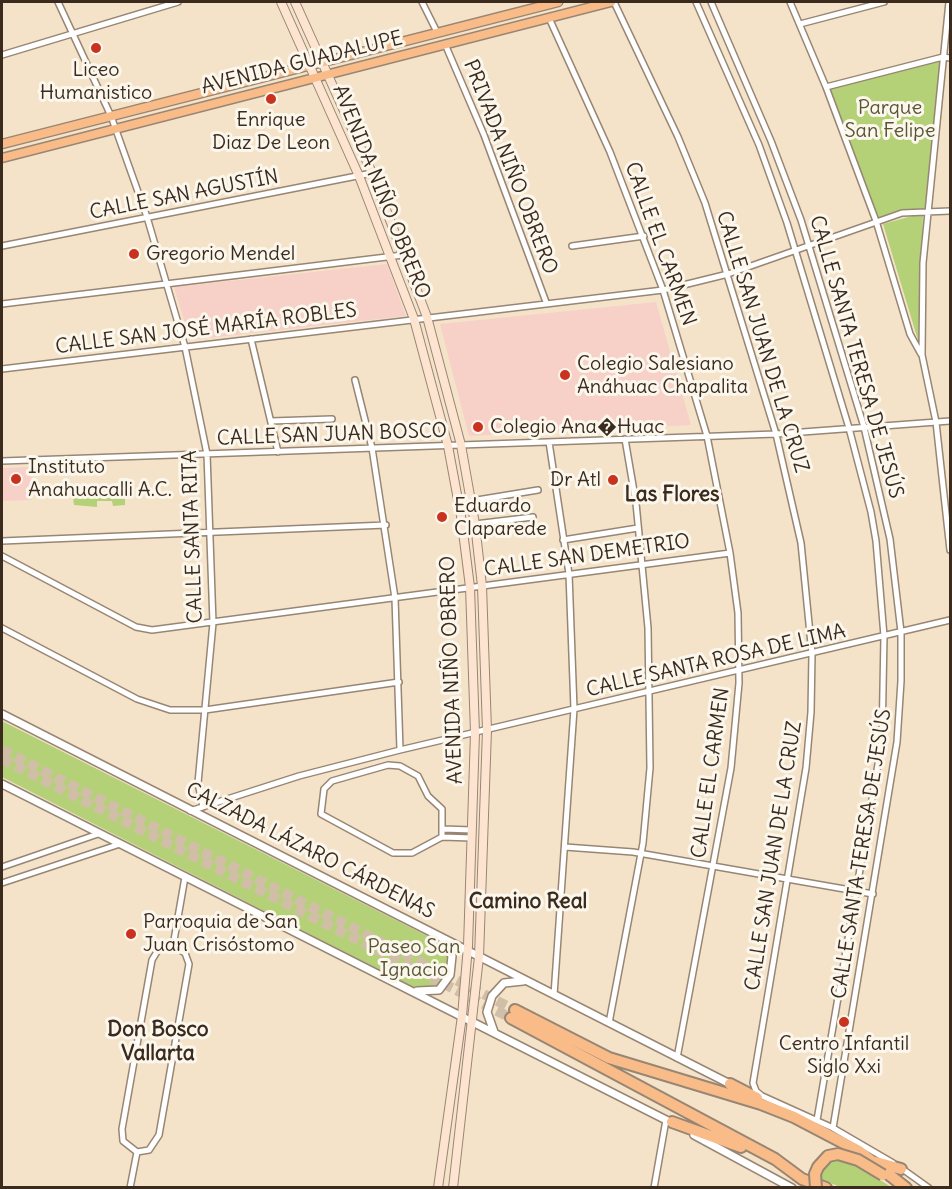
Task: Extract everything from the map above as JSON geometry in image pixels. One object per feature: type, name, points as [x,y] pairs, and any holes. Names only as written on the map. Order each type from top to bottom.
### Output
[{"type":"highway","points":[[794,1117],[609,1058],[513,1014],[775,1159],[802,1179],[826,1188]]},
{"type":"highway","points":[[730,1084],[859,1151],[905,1188]]},
{"type":"highway","points":[[669,1121],[775,1159]]},
{"type":"highway","points":[[816,1188],[815,1174],[818,1167],[828,1156],[838,1154],[858,1160],[905,1188]]},
{"type":"highway","points":[[873,1162],[902,1168]]},
{"type":"main road","name":"AVENIDA NIÑO OBRERO","points":[[281,2],[312,65],[360,176],[414,319],[448,446],[470,587],[475,733],[468,952],[462,1016],[438,1188]]},
{"type":"main road","name":"AVENIDA NIÑO OBRERO","points":[[295,2],[372,173],[426,317],[461,445],[475,524],[482,586],[488,730],[479,957],[453,1188]]},
{"type":"main road","name":"AVENIDA GUADALUPE","points":[[2,144],[546,3],[558,2]]},
{"type":"main road","name":"AVENIDA GUADALUPE","points":[[2,158],[316,75],[613,2]]},
{"type":"street","name":"CALLE SANTA RITA","points":[[58,2],[111,116],[147,217],[185,347],[207,454],[213,623],[198,783],[203,807]]},
{"type":"street","points":[[2,55],[178,2]]},
{"type":"street","points":[[422,2],[436,32]]},
{"type":"street","name":"CALLE SAN JUAN DE LA CRUZ","points":[[613,2],[678,137],[705,203],[776,434],[801,543],[812,654],[806,768],[753,1083],[756,1091],[762,1096]]},
{"type":"street","name":"CALLE SANTA TERESA DE JESÚS","points":[[696,2],[759,145],[795,250],[849,428],[871,512],[884,636],[882,741],[817,1120]]},
{"type":"street","name":"CALLE SANTA TERESA DE JESÚS","points":[[711,2],[771,141],[809,245],[864,427],[890,539],[901,632],[897,742],[833,1128]]},
{"type":"street","points":[[790,2],[826,87],[876,220],[910,334],[922,356]]},
{"type":"street","points":[[800,24],[884,2]]},
{"type":"street","points":[[948,2],[923,263],[922,356],[936,422],[951,550]]},
{"type":"street","name":"CALLE EL CARMEN","points":[[549,18],[610,152],[645,236],[663,290],[707,436],[730,553],[738,613],[740,671],[731,768],[677,1058]]},
{"type":"street","name":"PRIVADA NIÑO OBRERO","points":[[444,44],[484,135],[546,302]]},
{"type":"street","points":[[826,87],[943,57],[951,58]]},
{"type":"street","name":"CALLE SAN AGUSTÍN","points":[[2,246],[372,173]]},
{"type":"street","name":"CALLE SAN JOSÉ MARÍA ROBLES","points":[[2,369],[546,302],[663,290],[728,274],[876,220],[902,213],[928,210],[951,211]]},
{"type":"street","points":[[572,246],[645,236]]},
{"type":"street","points":[[2,304],[403,255]]},
{"type":"street","points":[[251,339],[278,452]]},
{"type":"street","points":[[355,380],[372,448],[386,525],[395,597],[400,750]]},
{"type":"street","points":[[271,421],[332,419]]},
{"type":"street","name":"CALLE SAN JUAN BOSCO","points":[[2,461],[776,434],[951,421]]},
{"type":"street","points":[[609,1023],[641,854],[650,768],[643,564],[625,439]]},
{"type":"street","points":[[549,442],[568,574],[574,709],[554,995]]},
{"type":"street","points":[[471,501],[538,490]]},
{"type":"street","points":[[475,524],[533,517]]},
{"type":"street","points":[[2,541],[386,525]]},
{"type":"street","points":[[563,540],[638,528]]},
{"type":"street","name":"CALLE SAN DEMETRIO","points":[[2,556],[143,630],[213,623],[730,553]]},
{"type":"street","name":"CALLE SANTA ROSA DE LIMA","points":[[190,811],[299,777],[400,750],[951,620]]},
{"type":"street","points":[[2,628],[137,699],[170,710],[205,710],[399,682]]},
{"type":"street","name":"CALZADA LÁZARO CÁRDENAS","points":[[2,716],[730,1084]]},
{"type":"street","points":[[442,837],[442,809],[428,796],[418,776],[400,766],[388,765],[332,781],[324,789],[321,814],[393,853],[412,853],[442,837],[472,834]]},
{"type":"street","points":[[2,784],[669,1121],[792,1188]]},
{"type":"street","points":[[443,829],[472,834]]},
{"type":"street","points":[[2,867],[98,834]]},
{"type":"street","points":[[2,883],[120,844]]},
{"type":"street","points":[[565,847],[641,854],[873,894]]},
{"type":"street","points":[[37,856],[41,870]]},
{"type":"street","points":[[173,946],[185,877]]},
{"type":"street","points":[[412,991],[430,992],[445,985],[453,963],[451,950],[442,939]]},
{"type":"street","points":[[173,946],[185,953],[189,964],[159,1135],[149,1150],[137,1152],[123,1141],[122,1129],[152,960],[158,950],[173,946]]},
{"type":"street","points":[[495,1034],[490,1026],[487,1012],[492,996],[504,983],[525,981]]},
{"type":"street","points":[[730,1084],[833,1128],[902,1168],[929,1188]]},
{"type":"street","points":[[654,1188],[669,1121]]},
{"type":"street","points":[[130,1188],[137,1152]]},
{"type":"shaded area","points":[[387,264],[406,316],[190,340],[174,287]]},
{"type":"shaded area","name":"Colegio Salesiano Anáhuac Chapalita","points":[[656,302],[691,425],[469,436],[440,324]]},
{"type":"shaded area","name":"Instituto Anahuacalli A.C.","points":[[31,467],[32,500],[2,501],[2,468]]},
{"type":"green space","name":"Parque San Felipe","points":[[942,59],[925,209],[909,210],[877,218],[830,88]]},
{"type":"green space","points":[[923,213],[920,347],[883,224]]},
{"type":"green space","points":[[125,497],[125,505],[113,506],[112,501],[97,501],[97,507],[74,505],[73,498]]},
{"type":"green space","name":"Paseo San Ignacio","points":[[2,721],[443,944],[449,952],[449,974],[437,988],[419,990],[2,777]]},
{"type":"green space","points":[[841,1159],[850,1160],[891,1187],[840,1187],[826,1181],[823,1187],[818,1180],[819,1174],[827,1163]]},
{"type":"tunnel","points":[[2,750],[515,1010]]},
{"type":"tunnel","points":[[2,759],[511,1018]]},
{"type":"place","name":"Liceo Humanistico","points":[[96,48]]},
{"type":"place","name":"Enrique Diaz De Leon","points":[[271,99]]},
{"type":"place","name":"Gregorio Mendel","points":[[134,254]]},
{"type":"place","name":"Colegio Salesiano Anáhuac Chapalita","points":[[565,375]]},
{"type":"place","name":"Colegio Ana�Huac","points":[[478,427]]},
{"type":"place","name":"Instituto Anahuacalli A.C.","points":[[16,479]]},
{"type":"place","name":"Dr Atl","points":[[613,480]]},
{"type":"place","name":"Eduardo Claparede","points":[[442,517]]},
{"type":"place","name":"Parroquia de San Juan Crisóstomo","points":[[131,934]]},
{"type":"place","name":"Centro Infantil Siglo Xxi","points":[[844,1022]]},
{"type":"district","name":"Las Flores","points":[[672,495]]},
{"type":"district","name":"Camino Real","points":[[528,902]]},
{"type":"district","name":"Don Bosco Vallarta","points":[[158,1042]]}]
